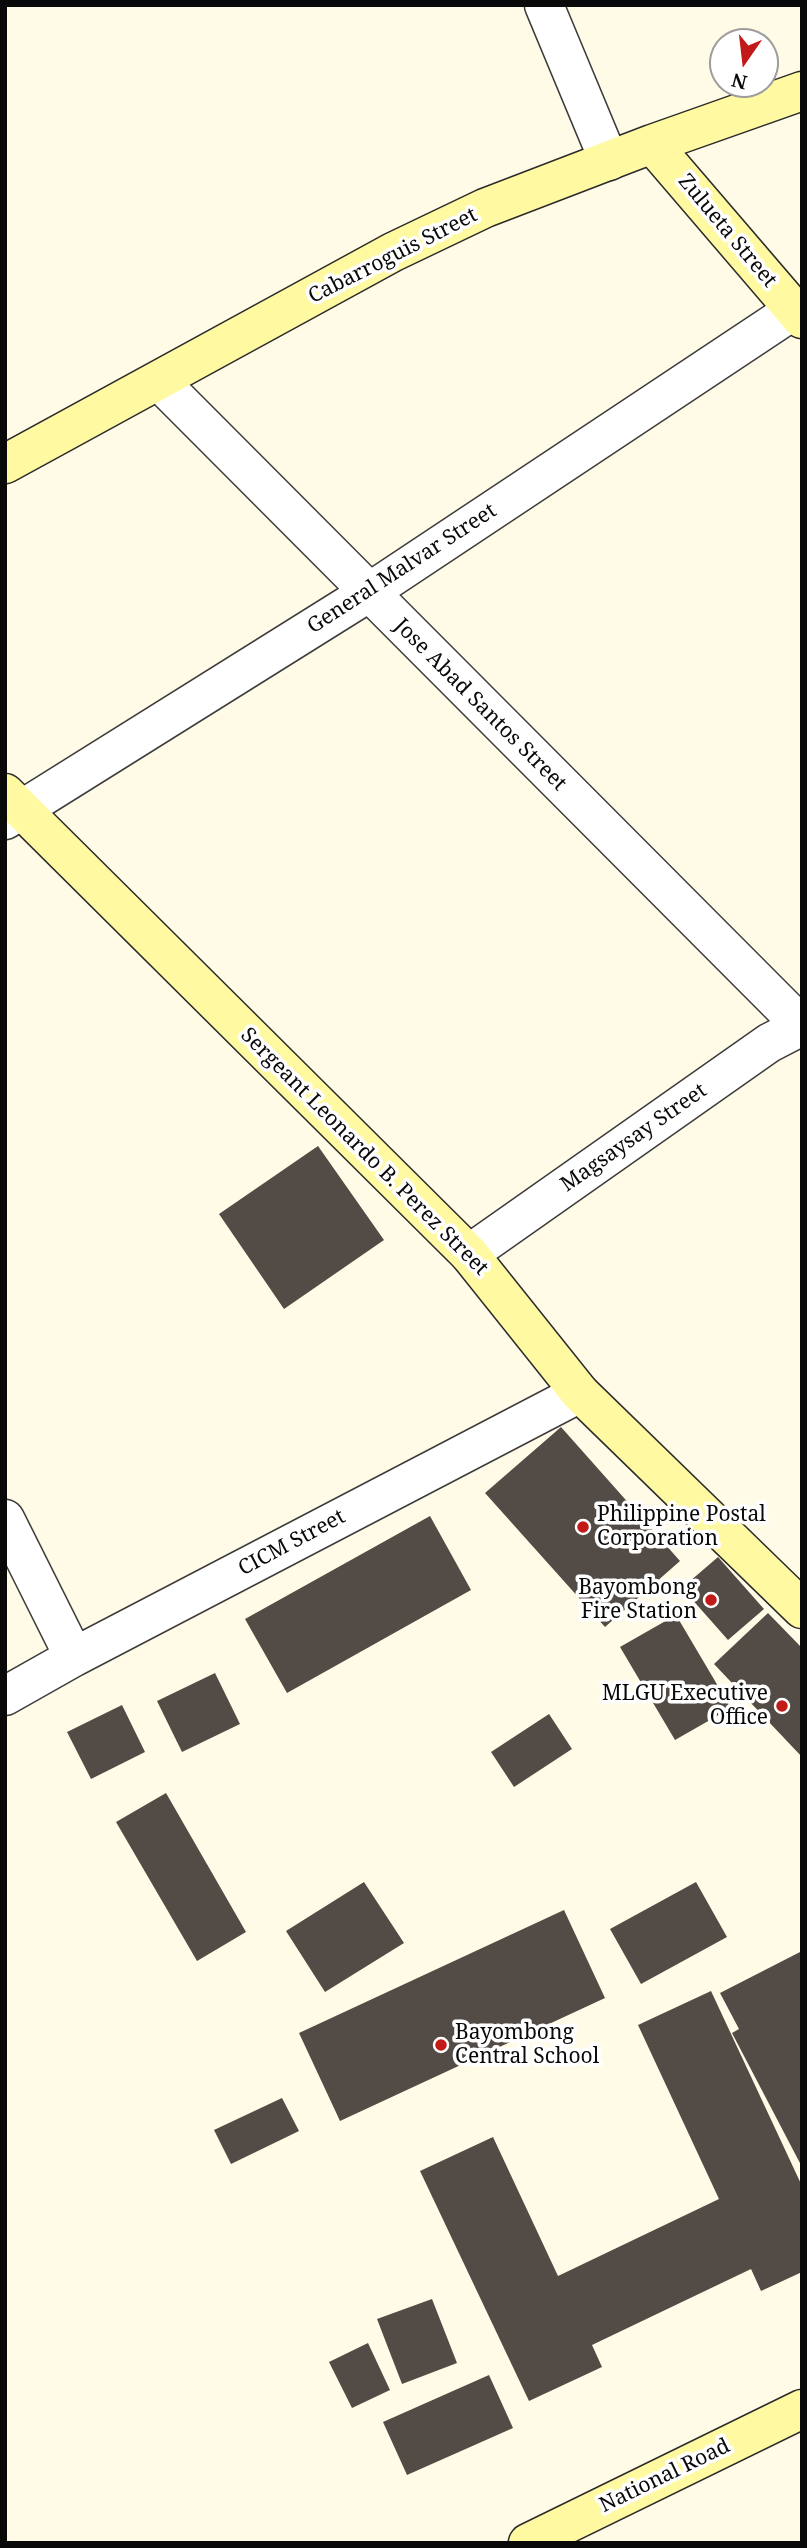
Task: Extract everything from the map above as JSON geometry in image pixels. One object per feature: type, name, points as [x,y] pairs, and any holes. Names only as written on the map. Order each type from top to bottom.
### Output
[{"type":"street","points":[[544,5],[609,161]]},
{"type":"street","name":"Cabarroguis Street","points":[[5,464],[160,382],[393,252],[485,208],[652,144],[802,91]]},
{"type":"street","name":"Zulueta Street","points":[[652,144],[798,314]]},
{"type":"street","name":"General Malvar Street","points":[[11,807],[368,593],[798,314]]},
{"type":"street","name":"Jose Abad Santos Street","points":[[160,382],[802,1026]]},
{"type":"street","name":"Sergeant Leonardo B. Perez Street","points":[[11,807],[469,1254],[580,1393],[802,1609]]},
{"type":"street","name":"Magsaysay Street","points":[[469,1254],[769,1043],[802,1026]]},
{"type":"street","name":"CICM Street","points":[[5,1696],[74,1657],[580,1393]]},
{"type":"street","points":[[5,1519],[74,1657]]},
{"type":"street","name":"National Road","points":[[528,2543],[802,2409]]},
{"type":"building","points":[[318,1146],[384,1240],[284,1309],[219,1214]]},
{"type":"building","name":"Philippine Postal Corporation","points":[[561,1427],[680,1561],[605,1627],[485,1493]]},
{"type":"building","points":[[430,1516],[471,1590],[287,1693],[245,1619]]},
{"type":"building","points":[[718,1557],[764,1609],[728,1640],[682,1588]]},
{"type":"building","points":[[768,1613],[802,1648],[802,1757],[714,1664]]},
{"type":"building","points":[[676,1615],[731,1708],[675,1740],[620,1647]]},
{"type":"building","points":[[215,1673],[240,1724],[182,1752],[157,1701]]},
{"type":"building","points":[[122,1705],[145,1752],[91,1779],[67,1732]]},
{"type":"building","points":[[549,1714],[572,1749],[514,1787],[491,1752]]},
{"type":"building","points":[[166,1793],[246,1932],[197,1961],[116,1822]]},
{"type":"building","points":[[364,1882],[404,1943],[325,1992],[286,1931]]},
{"type":"building","points":[[696,1882],[727,1937],[641,1984],[610,1929]]},
{"type":"building","points":[[564,1910],[605,1998],[340,2121],[299,2033]]},
{"type":"building","points":[[802,1951],[802,2167],[732,2033],[739,2029],[720,1993]]},
{"type":"building","points":[[711,1991],[802,2186],[802,2272],[761,2291],[751,2269],[592,2345],[602,2367],[529,2401],[420,2171],[493,2137],[558,2276],[719,2199],[638,2025]]},
{"type":"building","points":[[282,2098],[299,2131],[231,2164],[214,2130]]},
{"type":"building","points":[[432,2299],[457,2363],[402,2384],[377,2319]]},
{"type":"building","points":[[368,2343],[390,2390],[352,2408],[329,2362]]},
{"type":"building","points":[[489,2375],[513,2428],[407,2475],[383,2422]]},
{"type":"place","name":"Philippine Postal Corporation","points":[[583,1527]]},
{"type":"place","name":"Bayombong Fire Station","points":[[711,1600]]},
{"type":"place","name":"MLGU Executive Office","points":[[782,1706]]},
{"type":"place","name":"Bayombong Central School","points":[[441,2045]]}]
